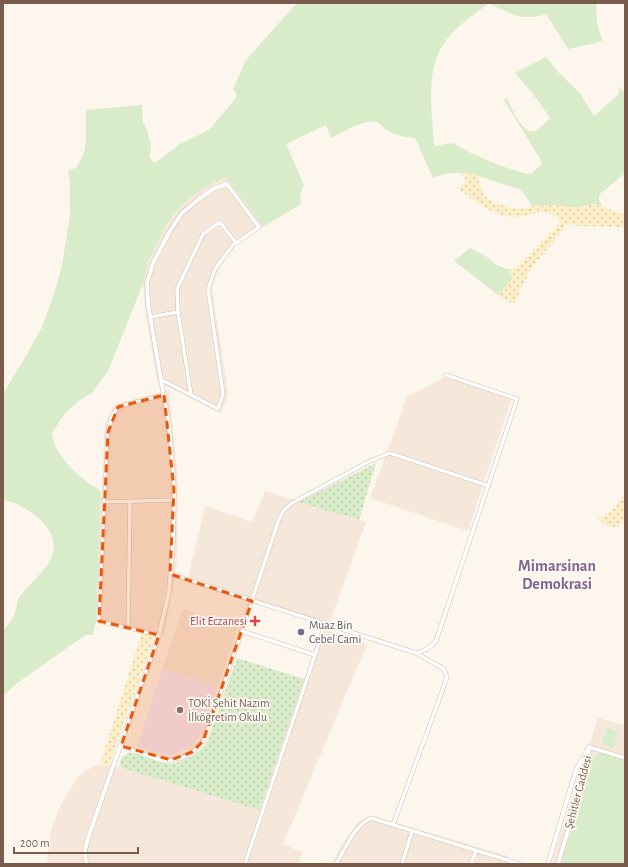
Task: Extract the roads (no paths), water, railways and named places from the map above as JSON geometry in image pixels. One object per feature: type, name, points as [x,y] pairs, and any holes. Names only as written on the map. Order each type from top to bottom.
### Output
[{"type":"street","points":[[86,864],[85,850],[88,838],[159,635],[169,592],[174,500],[169,426],[148,304],[147,283],[153,262],[182,213],[213,189],[227,184],[259,227],[236,243],[215,269],[208,289],[223,394],[218,410],[162,380]]},
{"type":"street","points":[[191,395],[178,312],[177,289],[203,234],[220,222],[236,243]]},
{"type":"street","points":[[150,317],[178,312]]},
{"type":"street","points":[[416,653],[424,652],[431,648],[436,641],[517,399],[446,375]]},
{"type":"street","points":[[159,635],[99,621],[108,432],[111,419],[118,407],[164,395]]},
{"type":"street","points":[[121,746],[160,760],[171,760],[177,759],[192,752],[204,741],[279,519],[284,510],[292,503],[368,462],[390,453],[489,486]]},
{"type":"street","points":[[104,502],[174,500]]},
{"type":"street","points":[[128,628],[130,502]]},
{"type":"street","points":[[170,574],[416,653],[446,671],[447,677],[440,700],[393,825]]},
{"type":"street","points":[[245,864],[325,625]]},
{"type":"street","points":[[242,631],[315,655]]},
{"type":"street","points":[[589,748],[625,758]]},
{"type":"street","name":"Şehitler Caddesi","points":[[548,864],[576,770],[589,748]]},
{"type":"street","name":"Şehitler Caddesi","points":[[558,864],[585,774],[589,748]]},
{"type":"street","points":[[336,864],[357,828],[363,822],[371,818],[520,864]]},
{"type":"street","points":[[402,864],[412,831]]},
{"type":"street","points":[[471,864],[476,850]]},
{"type":"place","name":"Elit Eczanesi","points":[[255,621]]},
{"type":"place","name":"Muaz Bin Cebel Cami","points":[[301,632]]},
{"type":"place","name":"TOKİ Şehit Nazım İlköğretim Okulu","points":[[180,710]]},
{"type":"district","name":"Mimarsinan Demokrasi","points":[[557,575]]}]
